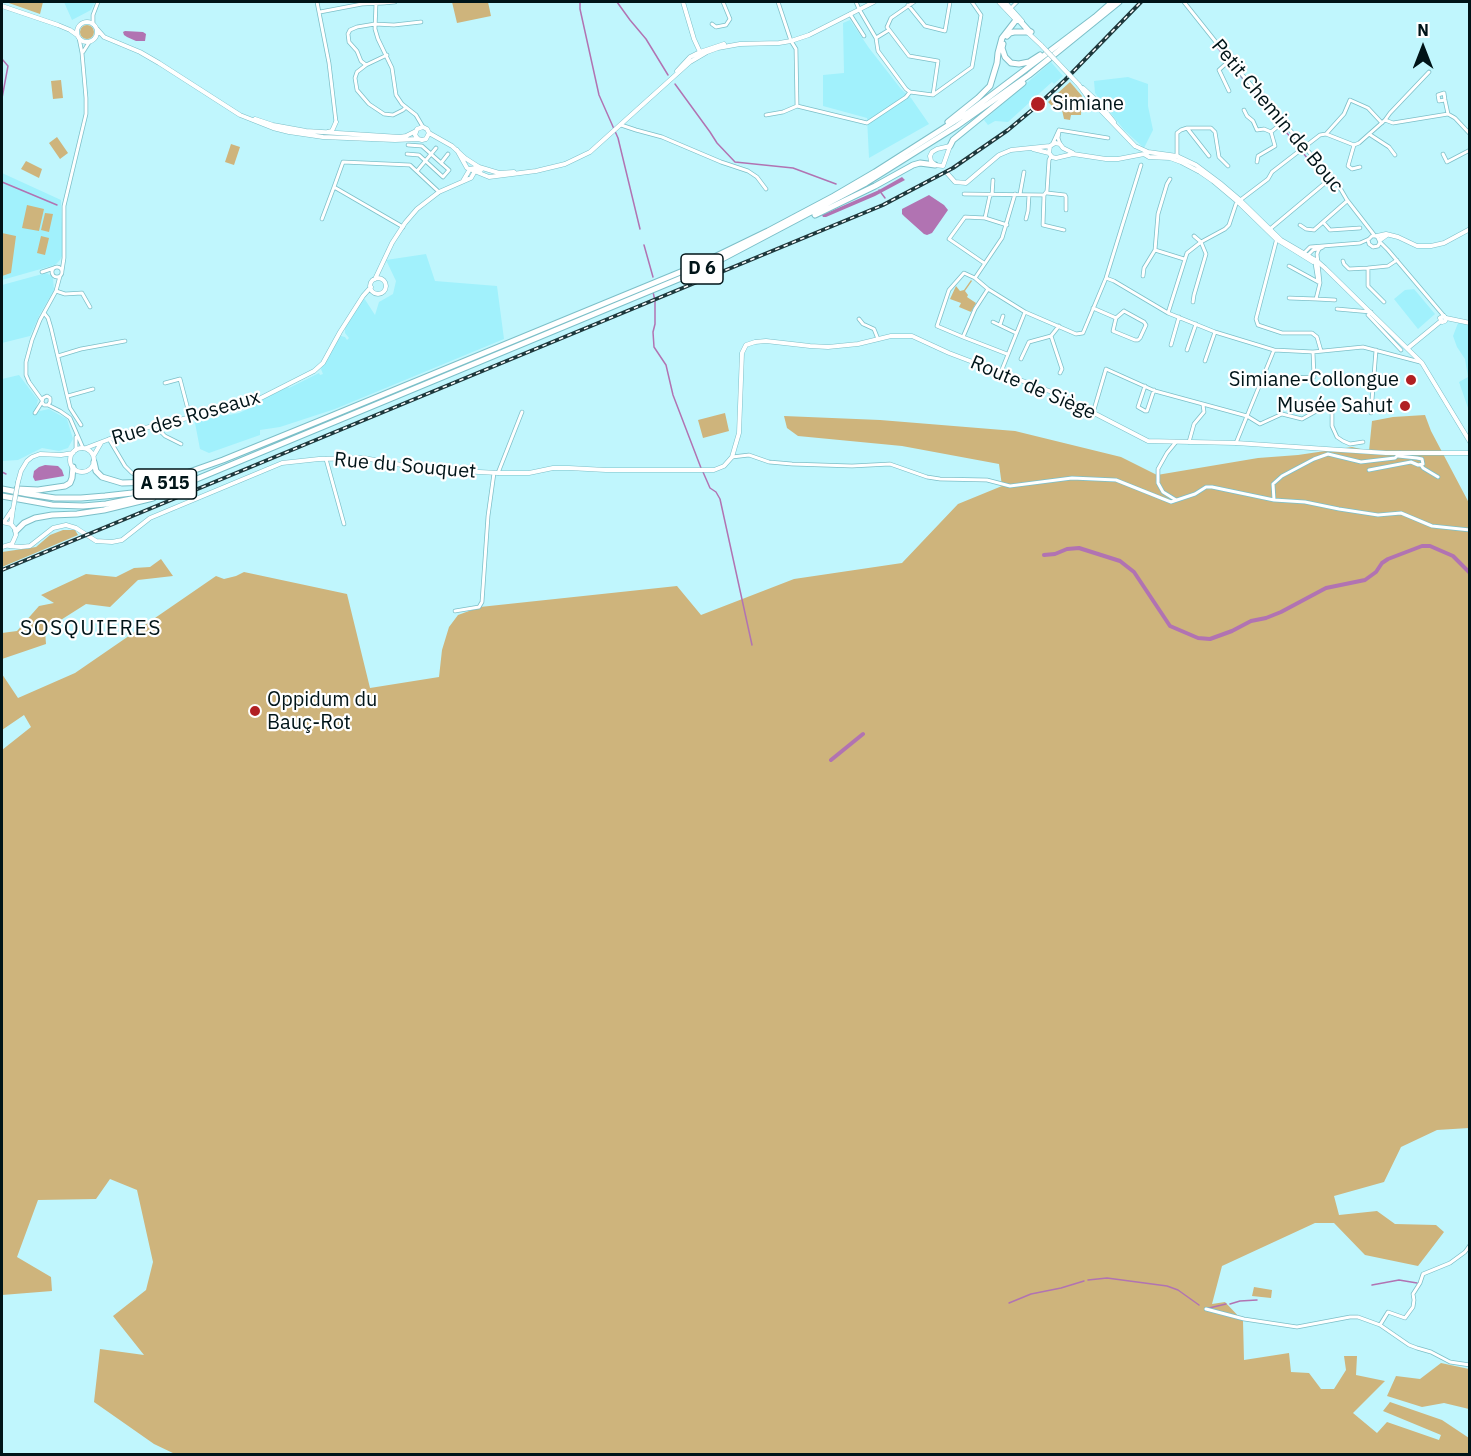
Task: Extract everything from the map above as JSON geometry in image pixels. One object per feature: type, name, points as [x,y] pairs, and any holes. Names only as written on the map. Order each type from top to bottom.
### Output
[{"type":"highway","name":"D 6","points":[[1029,32],[1010,33],[1004,39],[1002,48],[1005,57],[1011,63],[1029,62],[1111,2]]},
{"type":"highway","name":"D 6","points":[[319,421],[715,257],[768,231],[834,196],[969,112],[1095,17],[1111,2]]},
{"type":"highway","name":"D 6","points":[[243,460],[703,269],[866,183],[948,132],[1029,75],[1119,2]]},
{"type":"highway","name":"D 6","points":[[922,142],[990,86],[1002,38],[1016,20]]},
{"type":"highway","points":[[1016,20],[1019,20],[1029,32]]},
{"type":"highway","points":[[950,146],[953,140],[1079,35]]},
{"type":"highway","points":[[745,247],[875,186],[913,165],[920,163],[935,165]]},
{"type":"highway","points":[[94,462],[96,471],[102,477],[122,483],[152,482],[175,477],[223,460],[319,421]]},
{"type":"highway","name":"A 515","points":[[2,487],[55,498],[132,493],[182,478],[319,421]]},
{"type":"highway","points":[[16,531],[24,523],[35,518],[104,510],[166,494],[219,474],[243,460]]},
{"type":"highway","name":"A 515","points":[[2,496],[52,505],[106,504],[162,492],[243,460]]},
{"type":"highway","points":[[2,487],[31,490],[62,486],[68,484],[72,478],[73,467]]},
{"type":"street","points":[[88,21],[98,2]]},
{"type":"street","points":[[317,2],[329,63],[336,122],[345,134]]},
{"type":"street","points":[[319,12],[370,3],[395,2]]},
{"type":"street","points":[[681,2],[699,54]]},
{"type":"street","points":[[712,24],[716,27],[726,25],[730,19],[723,2]]},
{"type":"street","points":[[778,2],[796,49],[796,106]]},
{"type":"street","points":[[856,2],[876,38],[878,51],[906,89],[910,92],[933,94],[972,67],[981,15],[972,2]]},
{"type":"street","points":[[671,78],[680,67],[717,45],[792,42],[874,2]]},
{"type":"street","points":[[914,2],[891,18],[887,27],[909,56],[938,61],[933,94]]},
{"type":"street","points":[[908,5],[925,26],[945,31],[950,2]]},
{"type":"street","points":[[1002,2],[1141,152],[1149,157],[1178,159]]},
{"type":"street","points":[[1010,11],[1017,2]]},
{"type":"street","name":"Petit Chemin de Bouc","points":[[1184,2],[1281,124],[1305,148],[1328,181],[1340,188],[1375,238],[1403,267],[1443,318]]},
{"type":"street","points":[[376,3],[376,33],[392,68],[396,94],[423,127],[472,163],[487,170],[499,173],[536,171]]},
{"type":"street","points":[[2,6],[70,30],[84,41],[100,39],[128,47],[150,58],[227,106],[273,125],[325,135],[443,141]]},
{"type":"street","points":[[1010,11],[1016,20]]},
{"type":"street","points":[[850,14],[864,36]]},
{"type":"street","points":[[93,15],[93,24]]},
{"type":"street","points":[[58,25],[78,26],[88,21],[110,41]]},
{"type":"street","points":[[366,65],[349,42],[350,30],[375,24],[394,25],[421,22]]},
{"type":"street","points":[[60,411],[47,405],[34,390],[26,375],[26,362],[32,340],[56,290],[62,271],[64,206],[86,114],[78,26]]},
{"type":"street","points":[[82,53],[90,41],[95,38],[97,29]]},
{"type":"street","points":[[876,38],[889,30]]},
{"type":"street","points":[[457,150],[467,168],[489,177],[536,171],[565,164],[590,152],[623,125],[699,54]]},
{"type":"street","points":[[387,55],[360,69],[355,83],[360,95],[372,107],[387,115],[397,114],[406,107]]},
{"type":"street","points":[[1229,61],[1219,70],[1229,91]]},
{"type":"street","points":[[1168,313],[1187,253],[1229,225],[1239,201],[1320,135],[1326,134],[1354,145],[1359,143],[1384,122],[1390,112],[1429,72]]},
{"type":"street","points":[[1079,85],[1104,116],[1120,130]]},
{"type":"street","points":[[765,115],[783,112],[796,106],[867,123],[910,92]]},
{"type":"street","points":[[1086,96],[1097,103],[1104,116]]},
{"type":"street","points":[[1326,134],[1344,114],[1350,100],[1368,108],[1384,122],[1393,123],[1448,114],[1470,134]]},
{"type":"street","points":[[1445,100],[1448,114]]},
{"type":"street","points":[[1244,110],[1257,130],[1264,129],[1271,132]]},
{"type":"street","points":[[416,116],[415,135],[418,139]]},
{"type":"street","points":[[325,135],[333,131],[336,122]]},
{"type":"street","points":[[1271,132],[1281,124]]},
{"type":"street","points":[[623,125],[662,136],[721,162],[748,171],[757,177],[766,189]]},
{"type":"street","points":[[325,135],[400,137],[423,127]]},
{"type":"street","points":[[336,134],[339,128]]},
{"type":"street","points":[[1186,128],[1209,156]]},
{"type":"street","points":[[1178,159],[1177,133],[1180,130],[1211,128],[1215,132],[1219,157],[1228,166]]},
{"type":"street","points":[[1059,130],[1108,138]]},
{"type":"street","points":[[1059,130],[1051,145],[1043,225],[1064,230]]},
{"type":"street","points":[[1049,165],[1063,152],[1058,138],[1059,130]]},
{"type":"street","points":[[1257,162],[1260,153],[1275,146],[1271,132]]},
{"type":"street","points":[[426,139],[429,133]]},
{"type":"street","points":[[1370,134],[1389,147],[1395,155]]},
{"type":"street","points":[[407,154],[419,155],[443,177],[449,170],[422,146],[408,145]]},
{"type":"street","points":[[945,170],[950,146],[932,152],[931,160],[945,170],[955,182],[966,183],[999,155],[1017,150],[1051,145],[1061,146],[1073,154]]},
{"type":"street","points":[[1354,145],[1348,166],[1352,169],[1360,167]]},
{"type":"street","points":[[417,171],[436,148]]},
{"type":"street","points":[[1033,149],[1058,157],[1073,154],[1106,159],[1131,157],[1141,152],[1196,165],[1239,201],[1268,231]]},
{"type":"street","points":[[1443,154],[1447,162],[1470,150]]},
{"type":"street","points":[[441,163],[448,154]]},
{"type":"street","points":[[322,219],[343,162],[410,165],[440,192]]},
{"type":"street","points":[[377,279],[379,268],[403,227],[417,209],[440,192],[471,178],[472,163]]},
{"type":"street","points":[[1007,354],[937,326],[952,287],[964,273],[1025,312],[1077,334],[1083,333],[1106,278],[1141,165]]},
{"type":"street","points":[[473,170],[487,170]]},
{"type":"street","points":[[1020,195],[1024,172]]},
{"type":"street","points":[[1143,276],[1144,268],[1155,250],[1158,214],[1170,179]]},
{"type":"street","points":[[985,218],[993,180]]},
{"type":"street","points":[[1268,231],[1328,181]]},
{"type":"street","points":[[334,187],[403,227]]},
{"type":"street","points":[[964,194],[1065,195],[1066,210]]},
{"type":"street","points":[[975,278],[1002,238],[1015,194]]},
{"type":"street","points":[[1026,219],[1029,195]]},
{"type":"street","points":[[1239,201],[1244,209],[1279,240],[1324,268],[1406,346],[1421,363],[1470,442]]},
{"type":"street","points":[[1300,225],[1306,230],[1314,230],[1347,201]]},
{"type":"street","points":[[984,263],[949,239],[965,217],[985,218],[1007,225]]},
{"type":"street","points":[[1323,222],[1330,230],[1360,228]]},
{"type":"street","points":[[1305,255],[1323,247],[1360,243],[1382,234],[1388,234],[1417,246],[1431,246],[1444,243],[1470,229]]},
{"type":"street","points":[[1193,302],[1206,254],[1202,242],[1194,236]]},
{"type":"street","points":[[1370,246],[1375,238]]},
{"type":"street","points":[[1375,238],[1377,247]]},
{"type":"street","points":[[1279,240],[1274,249],[1256,319],[1258,325],[1282,333],[1312,333],[1317,337],[1321,351]]},
{"type":"street","points":[[1360,243],[1388,250]]},
{"type":"street","points":[[1316,299],[1319,283],[1317,254],[1323,247]]},
{"type":"street","points":[[1155,250],[1184,259]]},
{"type":"street","points":[[56,290],[54,268],[64,258]]},
{"type":"street","points":[[1343,261],[1349,269],[1388,266],[1397,261]]},
{"type":"street","points":[[1289,266],[1319,283]]},
{"type":"street","points":[[60,276],[42,272],[54,268],[62,271]]},
{"type":"street","points":[[1368,268],[1368,286],[1383,302]]},
{"type":"street","points":[[1106,278],[1168,313],[1215,332],[1274,350],[1313,352],[1358,347],[1421,363]]},
{"type":"street","name":"Rue des Roseaux","points":[[377,279],[385,281],[386,289],[380,294],[372,289],[372,282],[377,279]]},
{"type":"street","name":"Rue des Roseaux","points":[[85,448],[128,432],[251,403],[314,371],[323,363],[366,293],[372,289]]},
{"type":"street","points":[[963,337],[975,309],[988,289]]},
{"type":"street","points":[[56,290],[65,294],[82,293],[90,307]]},
{"type":"street","points":[[1289,298],[1335,300]]},
{"type":"street","points":[[1093,308],[1116,318]]},
{"type":"street","points":[[1337,309],[1371,312]]},
{"type":"street","points":[[1124,311],[1141,319],[1146,325],[1140,338],[1135,340],[1113,331],[1116,318],[1124,311]]},
{"type":"street","points":[[1000,372],[1025,312]]},
{"type":"street","points":[[1371,312],[1368,315],[1401,350]]},
{"type":"street","points":[[44,313],[48,318],[72,412],[81,425]]},
{"type":"street","points":[[1000,325],[1003,316]]},
{"type":"street","points":[[1171,345],[1179,317]]},
{"type":"street","points":[[1395,355],[1443,318],[1470,323]]},
{"type":"street","points":[[859,319],[863,324],[874,329],[878,339]]},
{"type":"street","points":[[993,322],[1016,333]]},
{"type":"street","points":[[1187,350],[1196,324]]},
{"type":"street","points":[[1021,359],[1029,342],[1052,336],[1059,326]]},
{"type":"street","points":[[1205,361],[1215,332]]},
{"type":"street","name":"Route de Siège","points":[[732,457],[739,433],[741,362],[746,345],[766,341],[828,347],[858,344],[891,336],[912,336],[949,353],[1057,394],[1148,441],[1236,443],[1399,455],[1470,453]]},
{"type":"street","points":[[1052,336],[1062,369],[1060,373]]},
{"type":"street","points":[[58,356],[81,349],[125,341]]},
{"type":"street","points":[[1236,443],[1274,350]]},
{"type":"street","points":[[1371,413],[1376,350]]},
{"type":"street","points":[[1262,379],[1314,377],[1313,352]]},
{"type":"street","points":[[1093,413],[1106,369],[1154,390],[1247,416],[1260,424],[1282,414],[1302,419],[1320,409],[1328,408],[1332,413],[1334,431],[1340,440],[1350,444],[1363,442]]},
{"type":"street","points":[[165,383],[180,379],[190,417]]},
{"type":"street","points":[[1145,386],[1138,407],[1147,411],[1154,390]]},
{"type":"street","points":[[68,396],[93,389]]},
{"type":"street","points":[[51,400],[35,412],[43,399],[49,397],[71,420],[76,435],[85,448],[94,455]]},
{"type":"street","points":[[1189,442],[1194,424],[1204,412],[1203,405]]},
{"type":"street","points":[[455,611],[479,607],[482,602],[488,516],[496,473],[522,412]]},
{"type":"street","points":[[159,424],[165,436],[181,444]]},
{"type":"street","points":[[70,460],[76,435]]},
{"type":"street","points":[[109,439],[132,473],[152,474]]},
{"type":"street","points":[[61,454],[70,460],[73,467],[79,471],[87,471],[93,466],[94,455],[102,442]]},
{"type":"street","points":[[1176,442],[1158,469],[1158,483],[1163,492],[1176,500]]},
{"type":"street","points":[[9,546],[16,539],[16,531],[11,524],[12,509],[21,471],[27,461],[40,454],[61,454],[85,448]]},
{"type":"street","points":[[1274,500],[1273,484],[1282,476],[1328,454],[1361,462],[1380,461],[1399,455],[1417,458],[1423,462],[1421,465]]},
{"type":"street","points":[[732,457],[749,455],[770,462],[792,464],[852,466],[890,464],[927,477],[987,480],[1010,486],[1072,478],[1116,480],[1171,502],[1196,494],[1206,487],[1212,487],[1274,500],[1305,502],[1339,509],[1378,514],[1401,513],[1432,526],[1470,530]]},
{"type":"street","name":"Rue du Souquet","points":[[30,546],[53,528],[66,525],[101,542],[122,540],[150,518],[282,463],[364,458],[423,469],[529,473],[553,468],[714,470],[724,466],[732,457]]},
{"type":"street","points":[[326,459],[344,524]]},
{"type":"street","points":[[1369,470],[1411,462],[1421,465],[1438,477]]},
{"type":"street","points":[[11,524],[3,522],[12,509]]},
{"type":"street","points":[[16,539],[30,546]]},
{"type":"street","points":[[2,547],[30,546]]},
{"type":"street","points":[[1380,1325],[1388,1312],[1405,1318],[1413,1307],[1413,1294],[1423,1274],[1449,1263],[1465,1252],[1470,1245]]},
{"type":"street","points":[[1206,1309],[1244,1319],[1288,1326],[1305,1326],[1350,1317],[1366,1319],[1380,1325],[1409,1345],[1431,1352],[1450,1362],[1470,1365]]},
{"type":"shaded area","points":[[6,2],[43,2],[40,14]]},
{"type":"shaded area","points":[[64,2],[95,2],[91,10],[72,20]]},
{"type":"shaded area","points":[[452,2],[488,2],[491,16],[457,23]]},
{"type":"shaded area","points":[[850,20],[869,48],[901,89],[911,98],[929,124],[869,158],[867,118],[823,106],[823,75],[844,73],[843,23]]},
{"type":"shaded area","points":[[84,25],[90,25],[94,32],[90,39],[84,39],[80,35],[80,29]]},
{"type":"shaded area","points":[[123,32],[143,32],[146,34],[145,41],[136,41],[127,37]]},
{"type":"shaded area","points":[[1051,62],[1063,76],[1054,84],[1052,82],[1008,122],[995,121],[988,125],[984,120]]},
{"type":"shaded area","points":[[1128,77],[1148,84],[1148,106],[1153,130],[1144,148],[1124,130],[1095,93],[1094,81]]},
{"type":"shaded area","points":[[61,80],[63,98],[53,99],[51,81]]},
{"type":"shaded area","points":[[1070,82],[1082,96],[1081,115],[1071,115],[1070,120],[1064,119],[1062,110],[1048,102]]},
{"type":"shaded area","points":[[57,137],[68,153],[60,159],[49,143]]},
{"type":"shaded area","points":[[231,144],[240,147],[234,165],[225,162]]},
{"type":"shaded area","points":[[26,161],[42,169],[39,178],[21,169]]},
{"type":"shaded area","points":[[2,173],[61,200],[63,254],[55,265],[2,280]]},
{"type":"shaded area","points":[[902,177],[905,180],[875,196],[826,217],[822,215],[879,190]]},
{"type":"shaded area","points":[[929,195],[948,210],[932,233],[927,235],[902,214],[902,209]]},
{"type":"shaded area","points":[[27,205],[44,209],[39,231],[22,228]]},
{"type":"shaded area","points":[[45,213],[53,214],[49,232],[41,230]]},
{"type":"shaded area","points":[[2,233],[16,236],[11,273],[2,276]]},
{"type":"shaded area","points":[[41,236],[49,238],[45,255],[37,253]]},
{"type":"shaded area","points":[[426,254],[435,281],[497,286],[504,339],[335,409],[280,427],[260,430],[260,435],[209,453],[200,449],[195,420],[228,412],[229,415],[239,413],[252,407],[252,404],[288,387],[319,373],[323,374],[321,369],[339,338],[345,337],[347,340],[349,338],[345,333],[345,328],[364,298],[375,315],[379,302],[393,294],[396,281],[386,260]]},
{"type":"shaded area","points":[[46,273],[53,278],[54,290],[30,336],[2,343],[2,285]]},
{"type":"shaded area","points":[[971,280],[965,291],[967,297],[976,303],[971,312],[959,307],[961,303],[950,299],[956,286],[960,291],[964,290]]},
{"type":"shaded area","points":[[1414,289],[1435,314],[1418,329],[1394,299],[1405,290]]},
{"type":"shaded area","points":[[1458,323],[1469,325],[1470,408],[1468,408],[1459,382],[1468,377],[1465,359],[1453,336]]},
{"type":"shaded area","points":[[19,375],[38,400],[35,412],[49,409],[67,419],[73,439],[68,448],[59,451],[42,448],[18,460],[2,461],[2,379]]},
{"type":"shaded area","points":[[725,413],[729,431],[703,438],[698,420]]},
{"type":"shaded area","points":[[1425,415],[1469,503],[1469,1128],[1437,1130],[1401,1147],[1384,1182],[1334,1196],[1339,1215],[1377,1211],[1395,1224],[1436,1225],[1444,1232],[1418,1266],[1365,1255],[1334,1223],[1315,1223],[1222,1266],[1212,1304],[1225,1302],[1243,1321],[1244,1360],[1289,1353],[1291,1372],[1309,1373],[1321,1389],[1334,1389],[1346,1370],[1344,1356],[1357,1356],[1356,1375],[1385,1381],[1353,1413],[1377,1433],[1387,1422],[1439,1440],[1441,1435],[1383,1411],[1390,1402],[1442,1420],[1469,1438],[1469,1454],[175,1454],[154,1444],[94,1402],[100,1349],[144,1355],[113,1316],[146,1290],[153,1262],[137,1190],[110,1179],[96,1199],[38,1200],[17,1257],[51,1277],[52,1291],[2,1295],[2,750],[31,727],[24,715],[2,730],[2,674],[18,698],[75,673],[216,576],[224,579],[244,572],[347,594],[370,688],[439,677],[442,650],[449,627],[458,615],[480,607],[677,586],[701,615],[794,579],[902,563],[958,504],[1002,486],[999,464],[902,446],[798,436],[787,428],[784,416],[880,420],[1015,431],[1121,457],[1157,475],[1258,458],[1352,447],[1369,451],[1372,421]]},
{"type":"shaded area","points":[[45,465],[58,466],[64,476],[35,481],[34,471]]},
{"type":"shaded area","points":[[63,530],[75,530],[78,535],[2,567],[2,552],[36,547],[50,535]]},
{"type":"shaded area","points":[[161,559],[173,576],[138,580],[110,607],[86,604],[45,630],[46,644],[2,659],[2,633],[17,631],[39,606],[54,603],[41,595],[86,574],[116,577],[134,568],[150,567]]},
{"type":"shaded area","points":[[1254,1287],[1272,1290],[1271,1298],[1252,1296]]},
{"type":"shaded area","points":[[1441,1363],[1469,1369],[1469,1409],[1444,1403],[1422,1407],[1387,1396],[1396,1376],[1420,1379]]},
{"type":"waterway","points":[[580,2],[599,95],[618,138],[640,229]]},
{"type":"waterway","points":[[617,2],[646,39],[668,75]]},
{"type":"waterway","points":[[1217,47],[1300,149]]},
{"type":"waterway","points":[[2,59],[8,66],[2,98]]},
{"type":"waterway","points":[[675,84],[717,143],[735,162],[793,168],[836,184]]},
{"type":"waterway","points":[[1303,153],[1333,189]]},
{"type":"waterway","points":[[2,182],[57,205]]},
{"type":"waterway","points":[[879,190],[885,198]]},
{"type":"waterway","points":[[644,245],[653,277]]},
{"type":"waterway","points":[[653,292],[655,301],[654,347],[666,365],[673,395],[701,468]]},
{"type":"waterway","points":[[2,472],[6,474]]},
{"type":"waterway","points":[[703,472],[710,488],[720,499],[752,645]]},
{"type":"waterway","points":[[1044,555],[1079,548],[1120,561],[1134,572],[1170,626],[1198,638],[1210,639],[1251,621],[1281,612],[1326,588],[1365,580],[1388,559],[1422,546],[1430,546],[1453,556],[1470,573]]},
{"type":"waterway","points":[[831,760],[863,734]]},
{"type":"waterway","points":[[1088,1280],[1107,1278],[1167,1286],[1178,1290],[1199,1305]]},
{"type":"waterway","points":[[1372,1285],[1399,1280],[1417,1283]]},
{"type":"waterway","points":[[1009,1303],[1031,1294],[1084,1281]]},
{"type":"waterway","points":[[1230,1304],[1257,1300]]},
{"type":"waterway","points":[[1209,1308],[1226,1304]]},
{"type":"railway","points":[[2,570],[883,205],[953,168],[1008,130],[1065,80],[1141,2]]},
{"type":"place","name":"Simiane","points":[[1038,104]]},
{"type":"place","name":"Simiane-Collongue","points":[[1411,380]]},
{"type":"place","name":"Musée Sahut","points":[[1405,406]]},
{"type":"place","name":"Oppidum du Bauç-Rot","points":[[255,711]]},
{"type":"district","name":"SOSQUIERES","points":[[91,629]]}]
